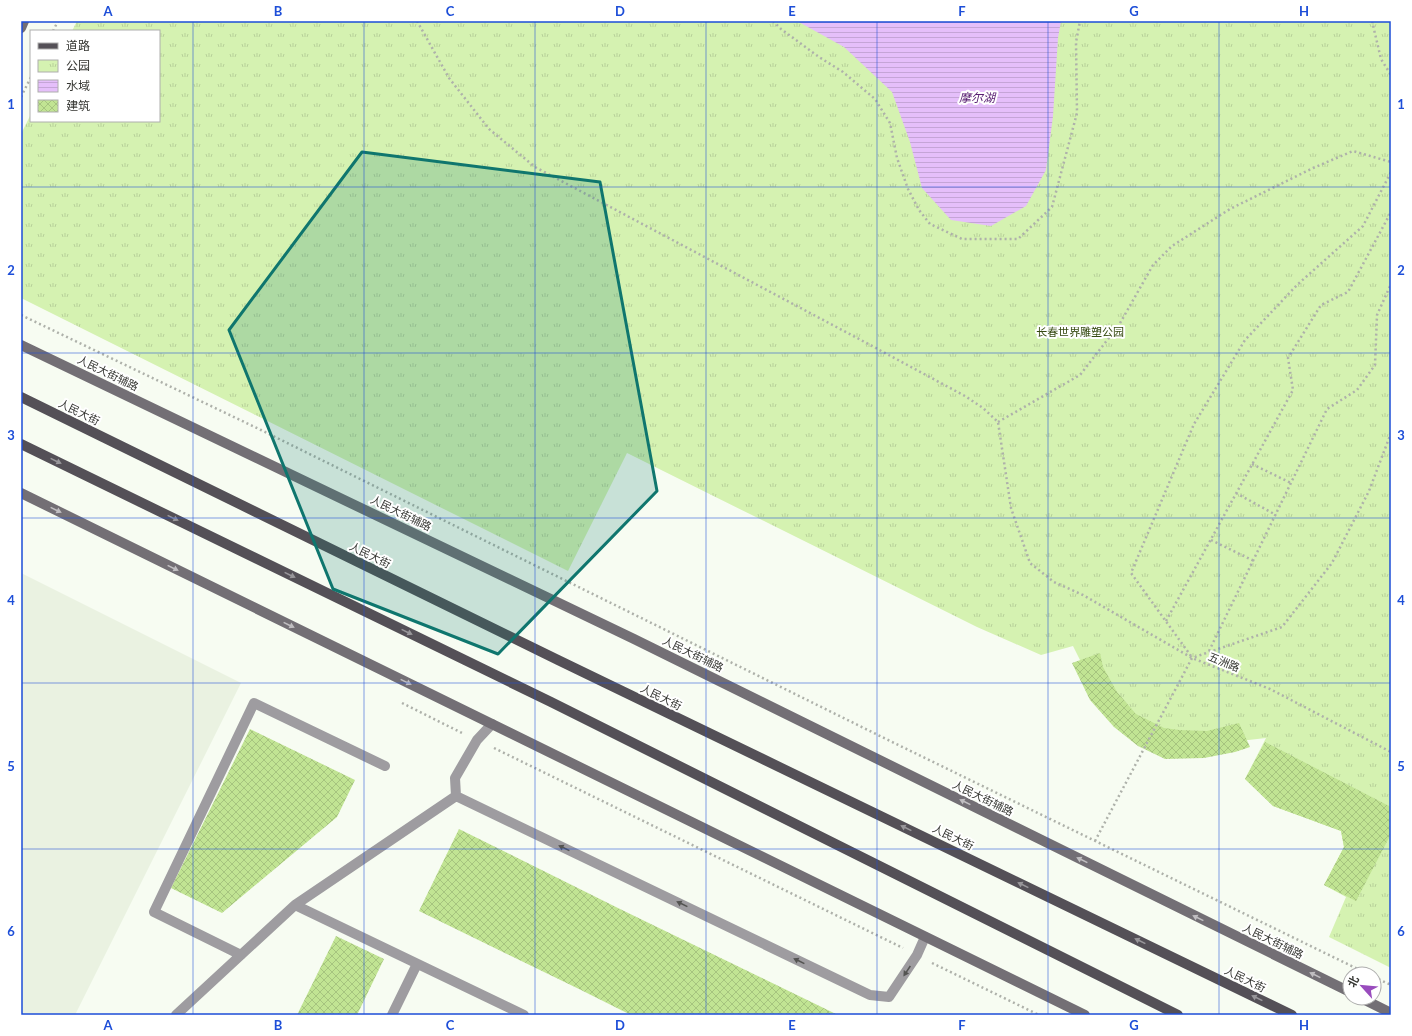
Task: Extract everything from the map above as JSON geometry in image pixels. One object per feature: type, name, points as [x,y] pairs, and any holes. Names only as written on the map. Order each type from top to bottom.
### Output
[{"type":"main road","points":[[21,28],[24,21]]},
{"type":"main road","name":"人民大街辅路","points":[[21,345],[634,638],[1342,988]]},
{"type":"main road","name":"人民大街","points":[[21,397],[558,660],[1292,1015]]},
{"type":"main road","points":[[21,444],[550,702],[1178,1015]]},
{"type":"main road","points":[[21,493],[1085,1015]]},
{"type":"main road","points":[[1377,1006],[1391,1013]]},
{"type":"lane","points":[[241,955],[154,912],[254,703],[385,766]]},
{"type":"lane","points":[[456,796],[455,778],[477,740],[492,724]]},
{"type":"lane","points":[[176,1015],[295,906],[456,796]]},
{"type":"lane","points":[[456,796],[870,995],[889,997],[917,955],[925,937]]},
{"type":"lane","points":[[295,906],[417,964],[503,1010],[524,1015]]},
{"type":"lane","points":[[392,1015],[417,964]]},
{"type":"path","points":[[54,30],[58,21]]},
{"type":"path","points":[[417,21],[449,78],[489,129],[535,168],[965,396],[983,408],[998,422],[1080,375],[1119,325],[1153,265],[1172,246],[1230,210],[1313,168],[1353,151],[1391,162]]},
{"type":"path","points":[[773,21],[781,30],[843,72],[875,99],[890,123],[898,158],[906,183],[919,210],[930,224],[962,239],[1018,239],[1052,207],[1077,112],[1076,42],[1080,21]]},
{"type":"path","points":[[1372,21],[1381,59],[1391,75]]},
{"type":"path","points":[[21,97],[30,79]]},
{"type":"path","points":[[1192,658],[1131,573],[1194,424],[1245,340],[1297,285],[1363,226],[1391,172]]},
{"type":"path","points":[[1166,621],[1293,390],[1288,358],[1321,305],[1348,292],[1391,212]]},
{"type":"path","points":[[1209,652],[1327,410],[1357,390],[1375,366],[1377,315],[1391,284]]},
{"type":"path","points":[[21,314],[268,433],[868,730],[1352,966]]},
{"type":"path","name":"五洲路","points":[[998,422],[1011,508],[1030,563],[1054,582],[1083,595],[1192,658],[1270,689],[1391,752]]},
{"type":"path","points":[[1095,841],[1192,658],[1282,627],[1332,563],[1369,491],[1391,433]]},
{"type":"path","points":[[1252,464],[1291,483]]},
{"type":"path","points":[[1236,493],[1276,515]]},
{"type":"path","points":[[1211,540],[1254,561]]},
{"type":"path","points":[[402,703],[1039,1015]]},
{"type":"highlighted area","points":[[362,152],[600,182],[657,491],[498,654],[333,589],[229,330]]},
{"type":"shaded area","points":[[21,573],[241,683],[75,1015],[21,1015]]},
{"type":"green space","name":"长春世界雕塑公园","points":[[77,21],[1391,21],[1391,968],[1329,937],[1346,897],[1324,885],[1344,847],[1341,831],[1273,806],[1245,779],[1266,738],[1222,743],[1175,745],[1092,684],[1073,646],[1041,655],[977,627],[627,453],[568,571],[21,298],[21,134],[30,116],[30,122],[160,122],[160,30],[72,30]]},
{"type":"water","name":"摩尔湖","points":[[797,21],[1061,21],[1058,38],[1053,116],[1046,170],[1026,206],[991,226],[951,220],[922,188],[910,142],[892,92],[844,47]]},
{"type":"building","points":[[1100,653],[1103,667],[1117,692],[1136,714],[1164,728],[1179,730],[1207,731],[1239,723],[1250,747],[1235,752],[1204,758],[1165,759],[1138,746],[1114,727],[1090,700],[1072,663]]},
{"type":"building","points":[[250,729],[355,780],[337,817],[222,913],[171,888]]},
{"type":"building","points":[[1265,742],[1391,807],[1391,834],[1356,901],[1324,885],[1344,847],[1341,831],[1273,806],[1245,779]]},
{"type":"building","points":[[459,829],[838,1015],[631,1015],[419,911]]},
{"type":"building","points":[[336,936],[384,959],[357,1015],[297,1015]]}]
